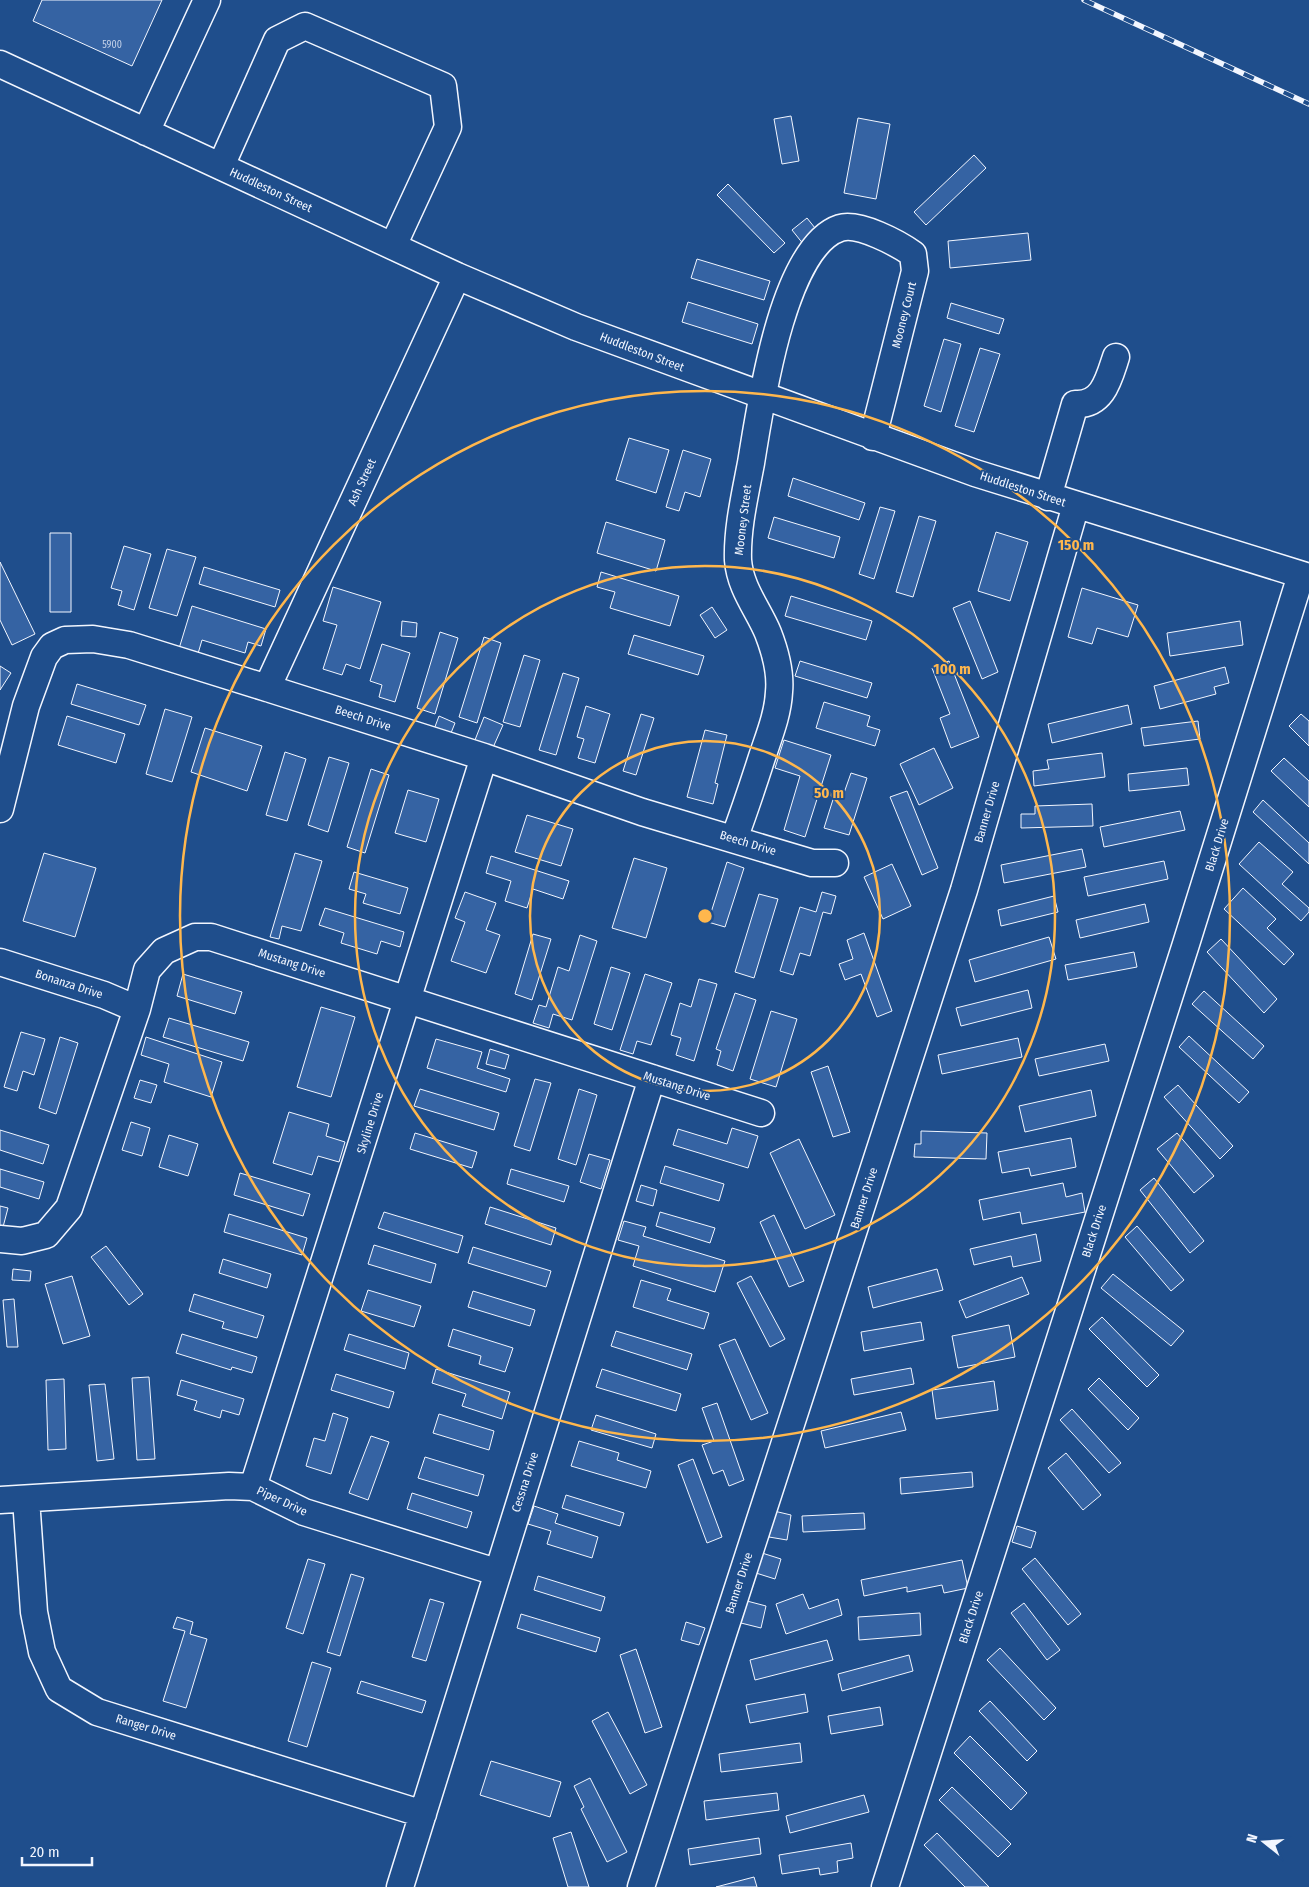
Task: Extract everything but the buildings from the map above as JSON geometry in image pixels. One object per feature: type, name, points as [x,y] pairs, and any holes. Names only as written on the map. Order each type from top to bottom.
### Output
[{"type":"street","points":[[146,132],[208,0]]},
{"type":"street","points":[[220,166],[278,40],[305,26],[443,86],[448,127],[392,246]]},
{"type":"street","name":"Huddleston Street","points":[[0,64],[457,276],[576,327],[873,437],[1048,497],[1305,576]]},
{"type":"street","name":"Mooney Court","points":[[762,397],[764,376],[781,315],[807,258],[823,238],[842,227],[863,230],[888,239],[914,254],[916,271],[873,437]]},
{"type":"street","name":"Ash Street","points":[[267,688],[457,276]]},
{"type":"street","points":[[1048,497],[1074,404],[1083,405],[1105,390],[1116,357]]},
{"type":"street","name":"Mooney Street","points":[[734,839],[774,721],[780,692],[779,668],[768,633],[747,593],[738,562],[740,528],[762,397]]},
{"type":"street","name":"Banner Drive","points":[[640,1887],[964,890],[1076,506]]},
{"type":"street","name":"Black Drive","points":[[885,1887],[1305,576]]},
{"type":"street","name":"Beech Drive","points":[[0,809],[26,706],[44,657],[52,646],[65,640],[93,639],[129,645],[267,688],[484,757],[642,812],[812,863],[836,864]]},
{"type":"street","name":"Skyline Drive","points":[[254,1487],[484,757]]},
{"type":"street","name":"Mustang Drive","points":[[0,1239],[22,1241],[46,1235],[69,1208],[137,1009],[147,970],[164,951],[195,937],[211,937],[761,1113]]},
{"type":"street","name":"Bonanza Drive","points":[[0,962],[104,995],[137,1009]]},
{"type":"street","name":"Cessna Drive","points":[[400,1887],[496,1572],[652,1078]]},
{"type":"street","name":"Piper Drive","points":[[0,1500],[229,1486],[254,1487],[304,1512],[496,1572]]},
{"type":"street","name":"Ranger Drive","points":[[26,1498],[34,1612],[42,1652],[59,1689],[97,1712],[423,1814]]},
{"type":"railway","points":[[1084,0],[1309,104]]}]
